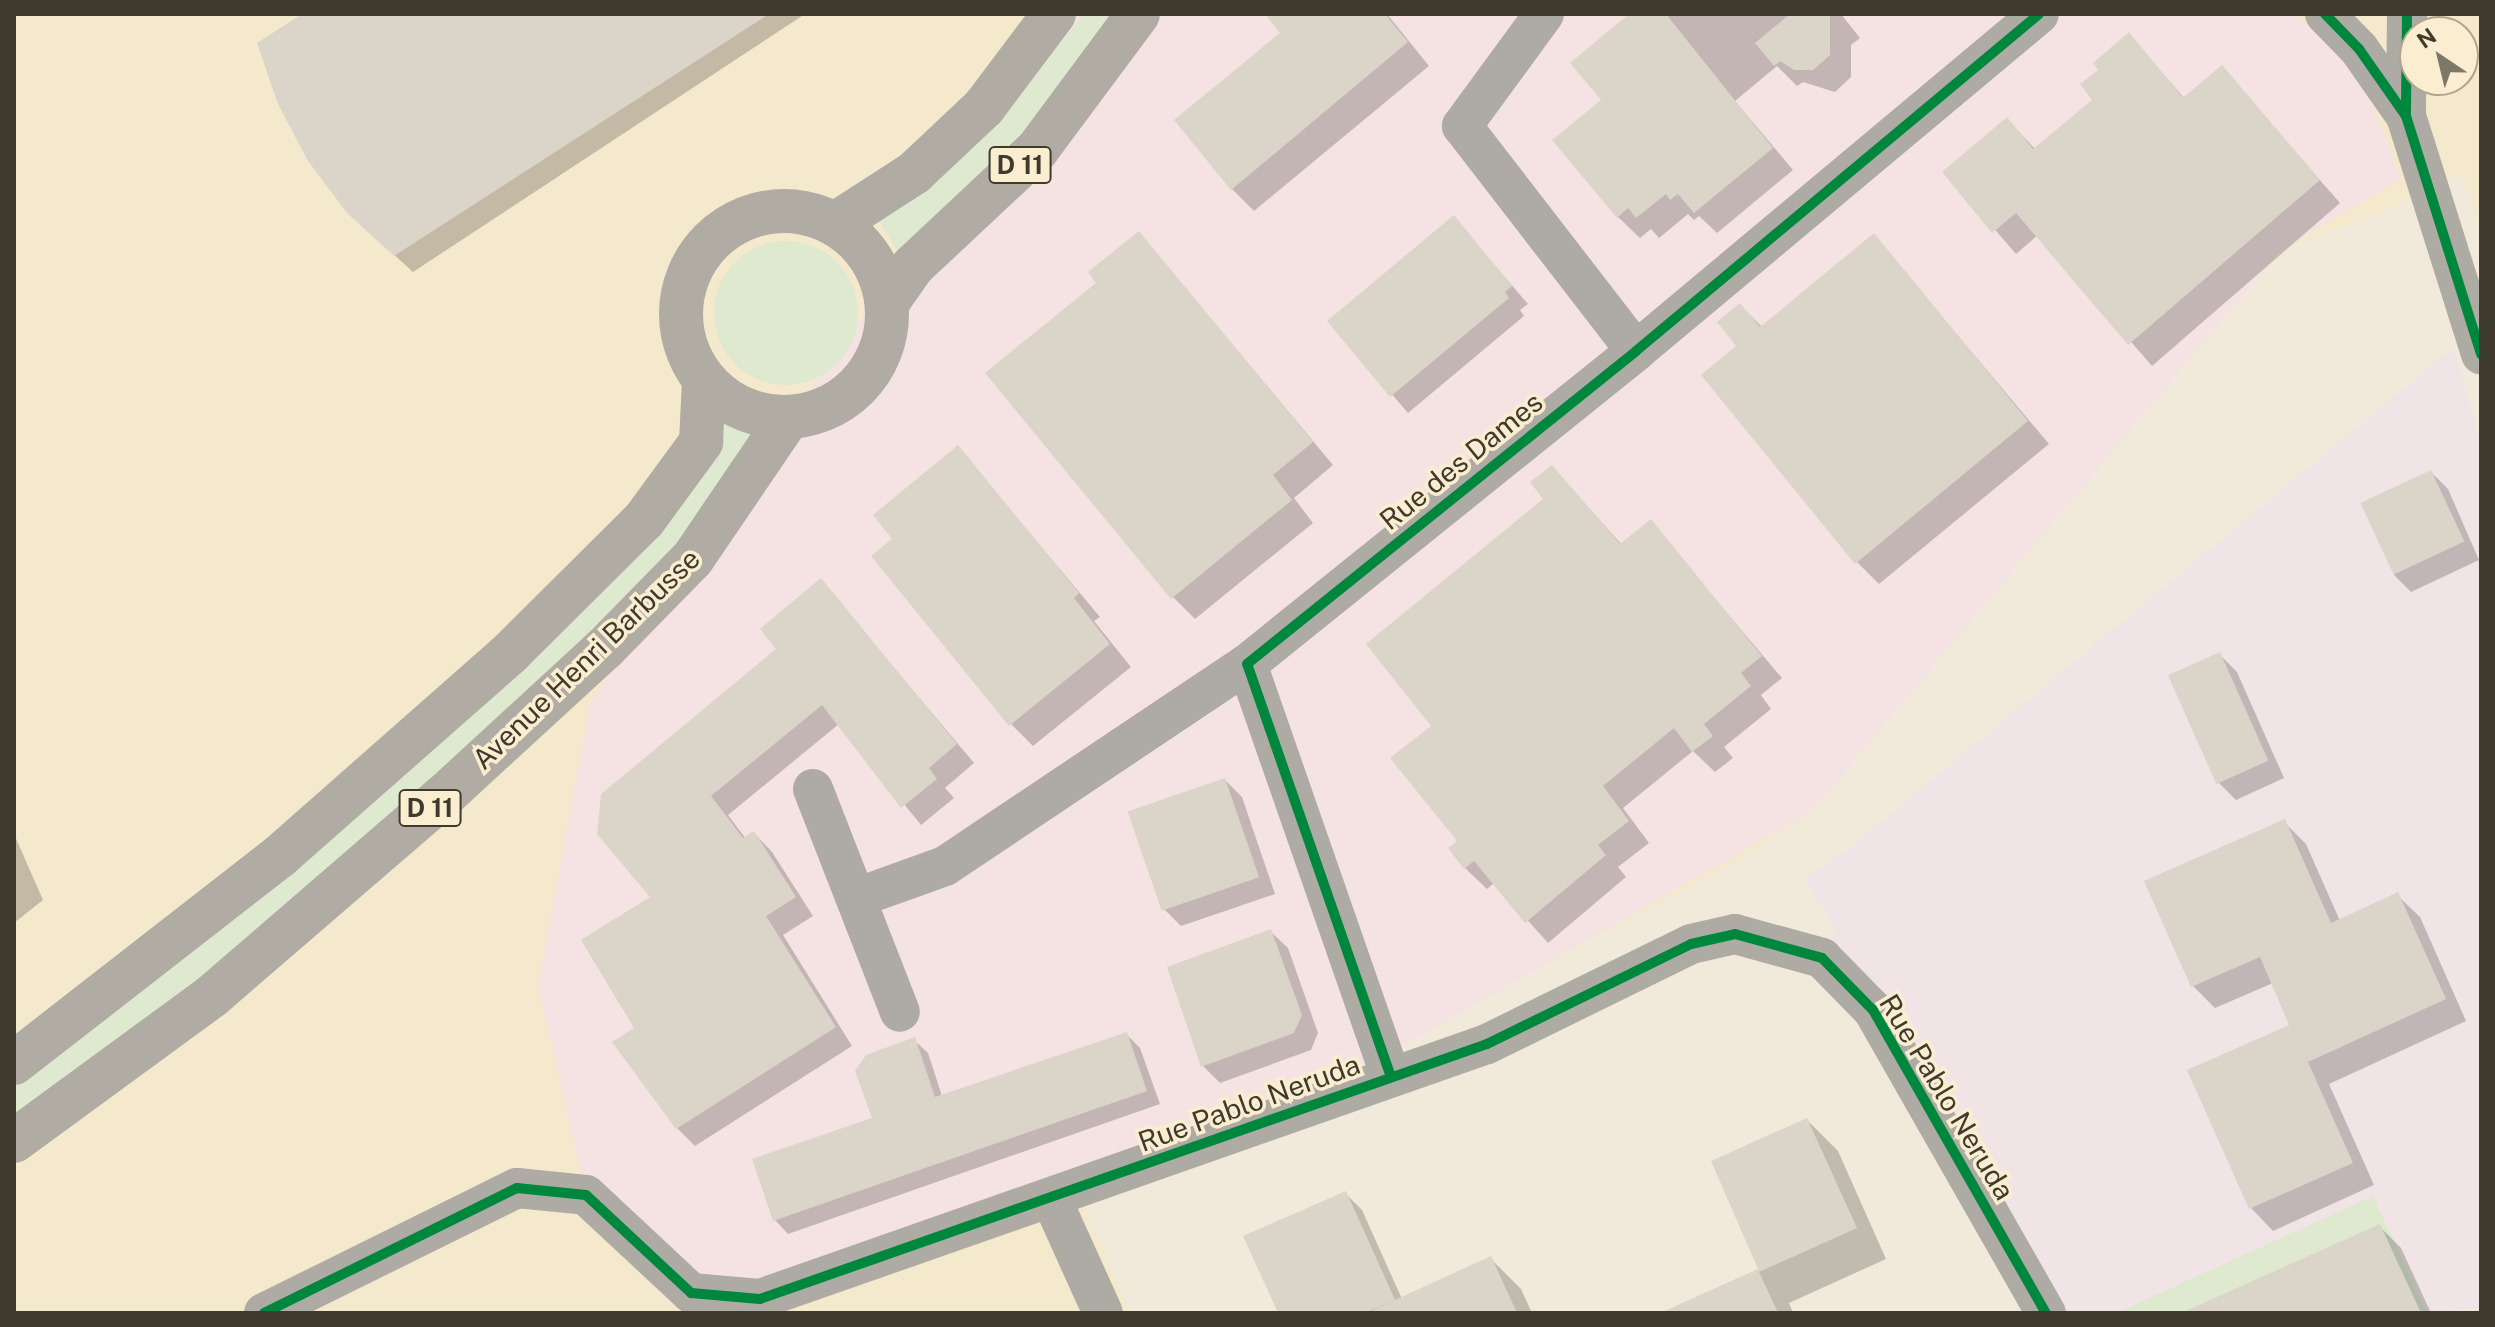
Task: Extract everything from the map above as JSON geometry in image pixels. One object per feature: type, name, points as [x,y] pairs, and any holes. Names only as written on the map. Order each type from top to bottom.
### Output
[{"type":"main road","name":"D 11","points":[[835,224],[914,173],[984,107],[1054,14]]},
{"type":"main road","name":"D 11","points":[[887,303],[913,266],[1037,150],[1138,14]]},
{"type":"main road","points":[[801,212],[835,224],[874,263],[887,303],[881,349],[867,376],[845,398],[818,412],[788,418],[757,414],[728,402],[704,381],[687,351],[680,317],[685,282],[697,257],[738,221],[765,213],[801,212]]},
{"type":"main road","name":"Avenue Henri Barbusse","points":[[14,1063],[281,855],[541,623],[644,520],[701,442],[704,381]]},
{"type":"main road","name":"Avenue Henri Barbusse","points":[[14,1141],[212,996],[604,649],[693,558],[788,418]]},
{"type":"street","points":[[1544,14],[1462,126],[1636,351]]},
{"type":"street","name":"Rue des Dames","points":[[856,898],[945,866],[1247,664],[1636,351],[2039,14]]},
{"type":"street","points":[[2325,14],[2359,49],[2406,116],[2481,354]]},
{"type":"street","points":[[2406,116],[2407,14]]},
{"type":"street","points":[[1247,664],[1391,1077]]},
{"type":"street","points":[[813,789],[900,1012]]},
{"type":"street","name":"Rue Pablo Neruda","points":[[264,1313],[445,1219],[517,1188],[586,1195],[691,1293],[760,1299],[1499,1038],[1691,944],[1735,934],[1822,958],[1873,1010],[2046,1313]]},
{"type":"street","points":[[1051,1198],[1103,1313]]},
{"type":"shaded area","points":[[14,14],[2481,14],[2481,227],[2460,173],[2385,211],[2281,250],[1811,812],[1731,865],[1457,1011],[1062,1156],[1131,1313],[14,1313]]},
{"type":"shaded area","points":[[1075,14],[2295,16],[2334,44],[2362,78],[2401,179],[2281,250],[1811,812],[1411,1041],[786,1291],[691,1293],[586,1195],[538,986],[590,703]]},
{"type":"shaded area","points":[[2454,347],[2481,444],[2481,1308],[2427,1313],[2373,1196],[2116,1313],[2046,1313],[1822,958],[1836,930],[1804,878],[1841,855]]},
{"type":"green space","points":[[1084,14],[1112,14],[1003,160],[897,250],[878,220],[984,138]]},
{"type":"green space","points":[[786,241],[814,246],[837,262],[853,285],[858,313],[853,341],[837,364],[814,380],[786,385],[758,380],[735,364],[719,341],[714,313],[719,285],[735,262],[758,246]]},
{"type":"green space","points":[[726,412],[762,427],[669,558],[501,720],[321,877],[124,1041],[14,1121],[14,1087],[145,987],[703,468]]},
{"type":"green space","points":[[2373,1196],[2427,1313],[2116,1313]]},
{"type":"building","points":[[302,14],[769,14],[394,256],[347,213],[308,161],[278,104],[257,43]]},
{"type":"building","points":[[1265,14],[1385,14],[1408,42],[1231,190],[1174,120],[1280,33]]},
{"type":"building","points":[[1629,14],[1666,14],[1773,148],[1694,213],[1678,194],[1670,200],[1666,194],[1636,218],[1628,208],[1617,218],[1552,140],[1601,100],[1570,63]]},
{"type":"building","points":[[1790,14],[1830,14],[1830,55],[1813,70],[1794,70],[1780,61],[1774,66],[1755,43]]},
{"type":"building","points":[[2129,32],[2183,98],[2222,65],[2320,180],[2128,345],[2016,213],[1992,233],[1942,172],[2007,117],[2033,149],[2092,100],[2080,84],[2098,70],[2093,63]]},
{"type":"building","points":[[1454,215],[1512,286],[1505,292],[1509,298],[1390,397],[1327,321]]},
{"type":"building","points":[[1139,231],[1313,442],[1273,475],[1292,500],[1171,599],[985,373],[1096,283],[1088,272]]},
{"type":"building","points":[[1874,233],[2028,421],[1855,564],[1701,375],[1736,346],[1717,322],[1740,303],[1760,327]]},
{"type":"building","points":[[958,445],[1079,593],[1074,598],[1110,644],[1009,726],[871,556],[892,539],[873,515]]},
{"type":"building","points":[[1552,465],[1620,544],[1651,519],[1762,656],[1741,673],[1751,686],[1704,724],[1713,736],[1692,752],[1674,728],[1603,786],[1629,821],[1598,845],[1606,855],[1525,923],[1474,861],[1464,869],[1448,848],[1457,841],[1390,758],[1431,726],[1366,644],[1543,499],[1530,482]]},
{"type":"building","points":[[2431,470],[2464,542],[2394,575],[2360,503]]},
{"type":"building","points":[[821,578],[957,744],[929,768],[937,779],[901,808],[822,705],[711,796],[743,838],[754,831],[796,897],[766,916],[836,1027],[676,1129],[612,1042],[634,1028],[581,940],[650,897],[597,834],[601,794],[776,649],[760,629]]},
{"type":"building","points":[[2220,652],[2268,761],[2216,784],[2168,675]]},
{"type":"building","points":[[1225,778],[1259,877],[1162,911],[1128,812]]},
{"type":"building","points":[[2285,819],[2331,923],[2398,892],[2446,999],[2308,1062],[2353,1163],[2249,1209],[2187,1070],[2289,1025],[2260,957],[2191,987],[2144,881]]},
{"type":"building","points":[[1271,929],[1302,1015],[1294,1033],[1201,1067],[1167,967]]},
{"type":"building","points":[[1127,1032],[1147,1091],[773,1221],[752,1159],[872,1118],[855,1071],[866,1055],[915,1037],[935,1097]]},
{"type":"building","points":[[1807,1118],[1857,1228],[1759,1272],[1778,1313],[1660,1313],[1758,1269],[1711,1161]]},
{"type":"building","points":[[1346,1191],[1395,1300],[1365,1313],[1278,1313],[1243,1236]]},
{"type":"building","points":[[2380,1224],[2421,1313],[2181,1313]]},
{"type":"building","points":[[1491,1256],[1517,1313],[1367,1313],[1395,1300]]},
{"type":"cycle path","points":[[1391,1077],[1247,664],[1636,351],[2039,14]]},
{"type":"cycle path","points":[[2325,14],[2359,49],[2406,116]]},
{"type":"cycle path","points":[[2407,14],[2406,116],[2481,354]]},
{"type":"cycle path","points":[[264,1313],[517,1188],[586,1195],[691,1293],[760,1299],[1487,1044],[1691,944],[1735,934],[1822,958],[1873,1010],[2046,1313]]}]
